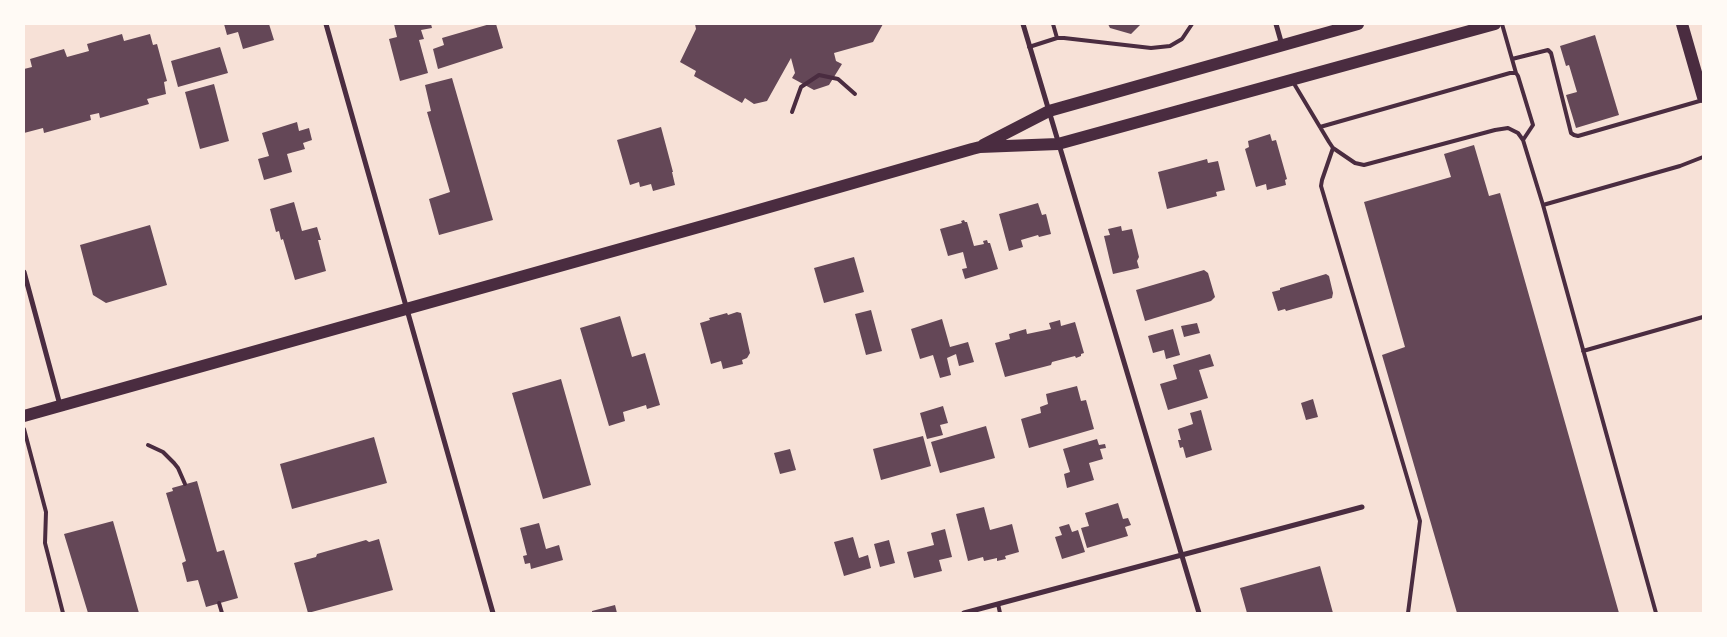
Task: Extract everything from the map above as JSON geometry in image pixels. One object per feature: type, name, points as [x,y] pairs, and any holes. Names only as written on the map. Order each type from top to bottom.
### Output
[{"type":"main road","points":[[24,416],[980,147],[1049,111],[1358,24]]},
{"type":"main road","points":[[980,147],[1058,144],[1495,24]]},
{"type":"main road","points":[[1682,24],[1703,98]]},
{"type":"street","points":[[326,24],[493,613]]},
{"type":"street","points":[[1022,24],[1198,613]]},
{"type":"street","points":[[1276,24],[1282,45]]},
{"type":"street","points":[[24,272],[60,406]]},
{"type":"street","points":[[964,613],[1362,507]]},
{"type":"lane","points":[[1053,24],[1057,38]]},
{"type":"lane","points":[[1029,47],[1057,38],[1151,48],[1170,46],[1182,39],[1192,24]]},
{"type":"lane","points":[[1502,24],[1533,125],[1523,140]]},
{"type":"lane","points":[[1512,60],[1548,50],[1551,54],[1571,133],[1578,136],[1703,98]]},
{"type":"lane","points":[[1320,127],[1510,73],[1516,73]]},
{"type":"lane","points":[[792,112],[800,87],[819,76],[838,79],[855,94]]},
{"type":"lane","points":[[1292,80],[1333,148],[1355,163],[1364,165],[1508,128],[1518,133],[1523,140],[1543,205],[1656,613]]},
{"type":"lane","points":[[1333,148],[1321,186],[1420,522],[1408,613]]},
{"type":"lane","points":[[1543,205],[1680,166],[1703,157]]},
{"type":"lane","points":[[1583,351],[1703,317]]},
{"type":"lane","points":[[24,429],[46,512],[45,543],[64,613]]},
{"type":"lane","points":[[148,445],[163,452],[174,463],[185,484]]},
{"type":"lane","points":[[219,603],[222,613]]},
{"type":"lane","points":[[998,604],[1000,613]]},
{"type":"building","points":[[224,24],[269,24],[274,40],[243,49],[238,32],[227,35]]},
{"type":"building","points":[[394,24],[431,24],[432,28],[421,30],[424,39],[419,40],[428,73],[400,81],[389,39],[397,37]]},
{"type":"building","points":[[490,24],[496,24],[503,48],[438,69],[433,49],[444,45],[442,38]]},
{"type":"building","points":[[695,24],[883,24],[873,42],[834,53],[836,61],[842,64],[829,85],[814,90],[792,78],[795,73],[791,58],[767,101],[754,104],[745,98],[742,103],[694,76],[696,71],[680,62],[696,29]]},
{"type":"building","points":[[1108,24],[1141,24],[1131,34],[1110,28]]},
{"type":"building","points":[[122,34],[124,41],[150,34],[153,45],[157,44],[167,81],[164,82],[166,94],[147,99],[149,104],[100,118],[99,113],[90,115],[91,120],[44,133],[43,128],[24,133],[24,69],[32,67],[30,59],[64,49],[67,57],[89,51],[87,44]]},
{"type":"building","points":[[1595,35],[1619,115],[1576,128],[1566,95],[1577,92],[1569,65],[1566,66],[1560,46]]},
{"type":"building","points":[[220,47],[228,73],[178,87],[171,61]]},
{"type":"building","points":[[452,78],[493,220],[439,235],[429,199],[450,192],[427,112],[431,111],[425,85]]},
{"type":"building","points":[[214,84],[229,141],[200,149],[185,92]]},
{"type":"building","points":[[297,122],[299,131],[309,128],[312,140],[303,143],[305,149],[287,154],[292,172],[264,180],[258,159],[269,156],[262,133]]},
{"type":"building","points":[[661,127],[675,185],[653,191],[651,184],[640,187],[639,182],[630,185],[617,140]]},
{"type":"building","points":[[1270,134],[1272,141],[1276,140],[1287,179],[1285,180],[1286,185],[1267,190],[1266,184],[1256,187],[1245,149],[1249,147],[1248,141]]},
{"type":"building","points":[[1474,145],[1489,196],[1500,193],[1619,613],[1457,613],[1382,355],[1405,347],[1364,202],[1451,177],[1444,154]]},
{"type":"building","points":[[1207,159],[1208,163],[1218,161],[1225,190],[1216,192],[1217,196],[1167,209],[1158,172]]},
{"type":"building","points":[[294,202],[302,231],[317,227],[321,240],[318,240],[326,271],[295,280],[283,239],[281,240],[279,231],[276,232],[270,209]]},
{"type":"building","points":[[1038,203],[1042,215],[1046,214],[1051,234],[1039,237],[1038,235],[1021,240],[1023,247],[1009,251],[999,214]]},
{"type":"building","points":[[961,221],[967,222],[974,246],[984,244],[983,241],[987,240],[990,243],[998,269],[965,279],[962,269],[967,268],[963,252],[948,256],[940,229],[962,223]]},
{"type":"building","points":[[150,225],[167,285],[106,303],[93,295],[80,245]]},
{"type":"building","points":[[1121,226],[1122,231],[1132,229],[1139,257],[1137,261],[1139,268],[1113,274],[1104,236],[1110,235],[1108,229]]},
{"type":"building","points":[[854,257],[864,292],[824,303],[814,268]]},
{"type":"building","points":[[1204,270],[1208,273],[1215,297],[1211,301],[1145,321],[1136,290]]},
{"type":"building","points":[[1326,274],[1329,276],[1333,293],[1332,298],[1286,311],[1285,309],[1278,311],[1272,292]]},
{"type":"building","points":[[871,310],[882,351],[866,355],[855,314]]},
{"type":"building","points":[[737,312],[741,313],[750,353],[747,358],[742,360],[743,364],[723,369],[721,361],[711,364],[700,323],[710,320],[709,318]]},
{"type":"building","points":[[620,316],[632,357],[645,353],[660,405],[647,409],[646,405],[623,412],[625,421],[609,426],[580,328]]},
{"type":"building","points":[[942,319],[950,347],[968,342],[974,362],[959,366],[956,354],[947,358],[951,375],[940,378],[933,355],[920,359],[911,329]]},
{"type":"building","points":[[1060,320],[1061,326],[1075,322],[1084,353],[1076,358],[1075,356],[1052,362],[1051,365],[1005,377],[995,343],[1010,339],[1009,334],[1026,329],[1027,334],[1051,329],[1049,323]]},
{"type":"building","points":[[1197,323],[1200,333],[1184,337],[1181,326]]},
{"type":"building","points":[[1173,329],[1180,355],[1166,359],[1164,350],[1153,353],[1148,336]]},
{"type":"building","points":[[1210,354],[1214,366],[1199,370],[1208,398],[1168,410],[1160,384],[1177,379],[1173,365]]},
{"type":"building","points":[[561,379],[591,485],[543,499],[512,393]]},
{"type":"building","points":[[1077,386],[1081,401],[1086,400],[1094,429],[1029,448],[1021,419],[1041,413],[1040,407],[1048,404],[1046,394]]},
{"type":"building","points":[[1313,399],[1318,417],[1306,420],[1301,403]]},
{"type":"building","points":[[943,406],[948,423],[940,425],[943,435],[927,439],[920,413]]},
{"type":"building","points":[[1201,410],[1212,450],[1186,458],[1183,447],[1180,448],[1178,440],[1181,440],[1178,429],[1193,424],[1190,413]]},
{"type":"building","points":[[986,426],[995,458],[940,473],[931,442]]},
{"type":"building","points":[[923,436],[931,466],[881,480],[873,449]]},
{"type":"building","points":[[374,437],[387,483],[292,509],[280,464]]},
{"type":"building","points":[[1097,439],[1099,445],[1105,444],[1106,448],[1100,449],[1103,459],[1089,463],[1094,480],[1067,488],[1064,474],[1070,472],[1063,449]]},
{"type":"building","points":[[790,449],[796,470],[780,474],[774,453]]},
{"type":"building","points":[[197,481],[217,552],[224,550],[238,598],[206,607],[198,580],[187,582],[182,563],[186,561],[166,493],[173,491],[172,488]]},
{"type":"building","points":[[1118,503],[1123,519],[1128,518],[1131,525],[1125,527],[1128,536],[1087,548],[1081,528],[1089,526],[1085,513]]},
{"type":"building","points":[[984,507],[990,530],[1012,524],[1019,552],[1005,556],[1006,559],[997,561],[997,558],[984,561],[983,557],[968,561],[956,514]]},
{"type":"building","points":[[113,521],[139,613],[88,613],[64,534]]},
{"type":"building","points":[[539,523],[546,549],[559,545],[563,560],[531,569],[530,563],[525,564],[523,556],[527,555],[520,528]]},
{"type":"building","points":[[1069,524],[1072,532],[1078,530],[1085,552],[1062,559],[1055,537],[1062,535],[1059,527]]},
{"type":"building","points":[[945,529],[952,557],[939,560],[942,571],[914,578],[907,552],[934,545],[931,533]]},
{"type":"building","points":[[853,537],[859,558],[868,555],[871,568],[844,576],[834,542]]},
{"type":"building","points":[[379,539],[393,590],[308,613],[294,563],[316,557],[317,554],[366,540],[369,542]]},
{"type":"building","points":[[889,540],[895,563],[880,567],[874,544]]},
{"type":"building","points":[[1320,566],[1333,613],[1247,613],[1240,588]]},
{"type":"building","points":[[615,605],[617,613],[592,613],[592,611]]}]
